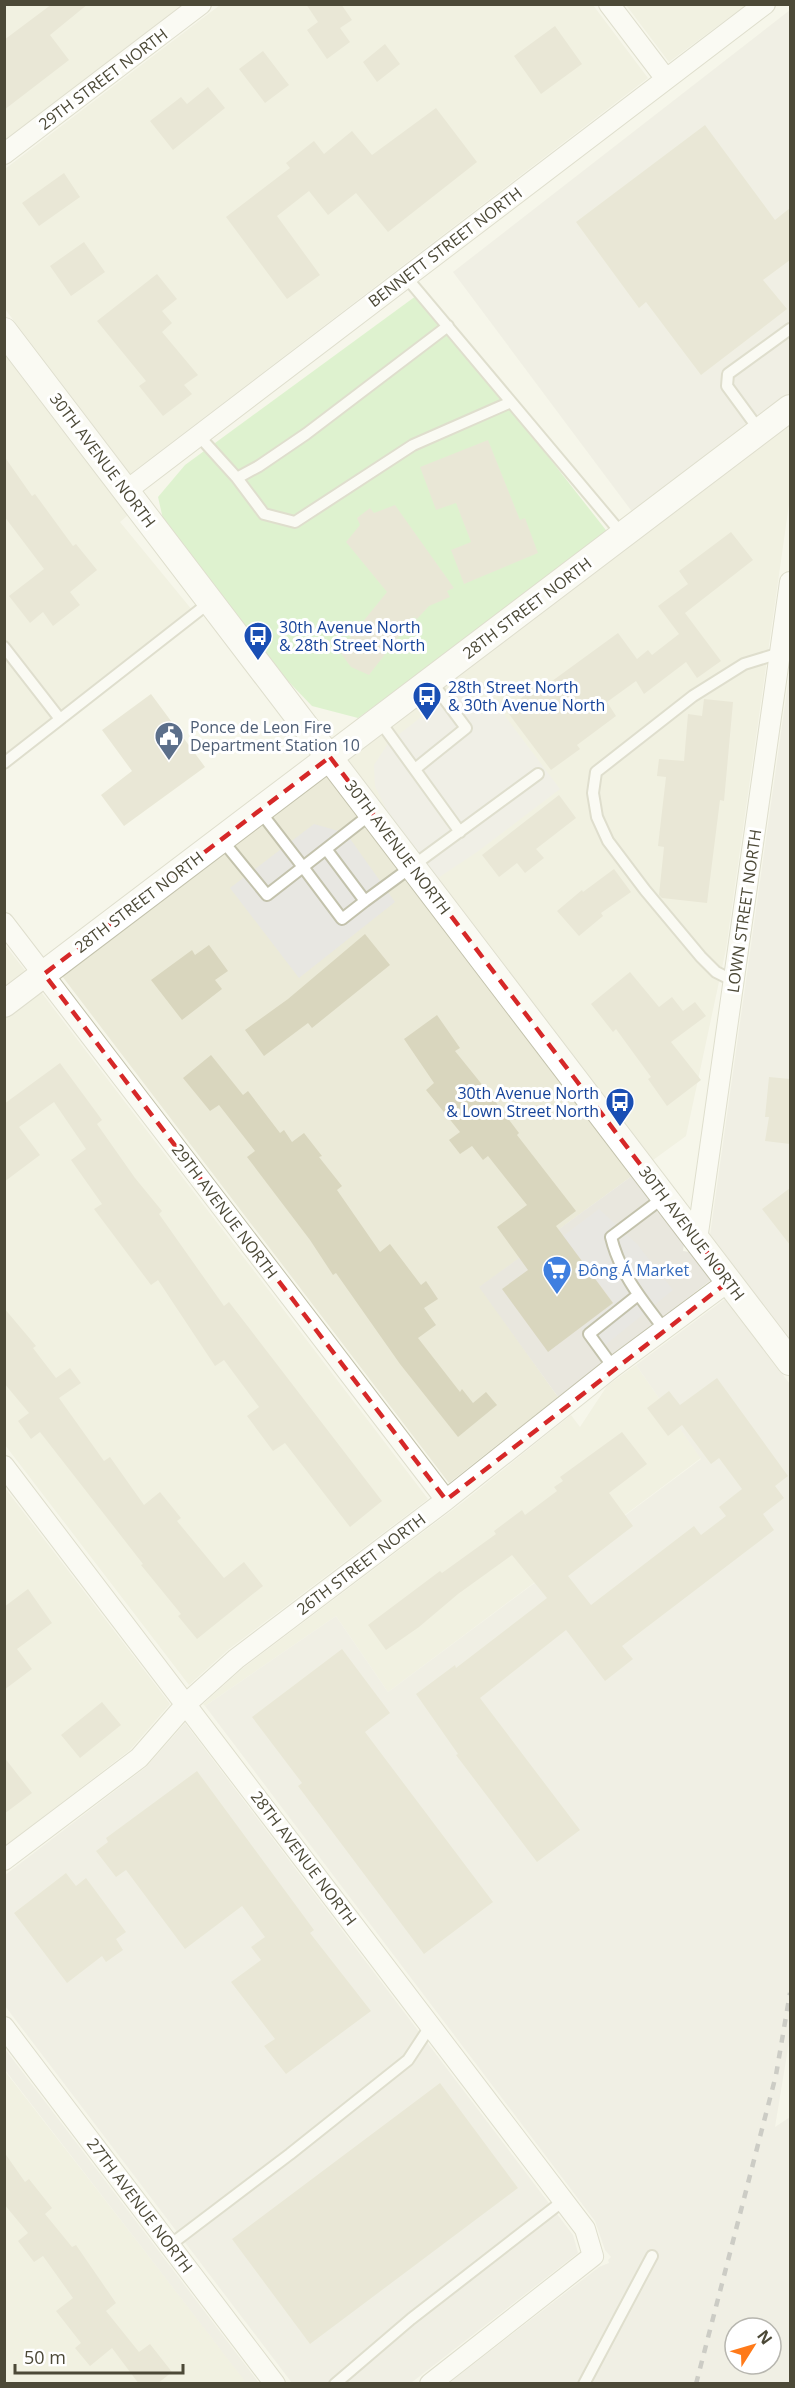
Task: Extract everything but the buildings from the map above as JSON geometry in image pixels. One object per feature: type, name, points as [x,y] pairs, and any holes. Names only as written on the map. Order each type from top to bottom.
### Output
[{"type":"street","name":"29TH STREET NORTH","points":[[4,154],[201,4]]},
{"type":"street","points":[[609,4],[666,79]]},
{"type":"street","name":"BENNETT STREET NORTH","points":[[126,491],[765,4]]},
{"type":"street","name":"30TH AVENUE NORTH","points":[[4,331],[790,1362]]},
{"type":"street","name":"28TH STREET NORTH","points":[[4,1004],[790,408]]},
{"type":"street","name":"LOWN STREET NORTH","points":[[697,1240],[790,582]]},
{"type":"street","name":"29TH AVENUE NORTH","points":[[4,923],[446,1500]]},
{"type":"street","name":"26TH STREET NORTH","points":[[4,1860],[139,1758],[187,1704],[236,1659],[446,1500],[613,1367],[729,1281]]},
{"type":"street","name":"28TH AVENUE NORTH","points":[[4,1466],[585,2229],[593,2256],[430,2384]]},
{"type":"street","name":"27TH AVENUE NORTH","points":[[4,2027],[275,2384]]},
{"type":"lane","points":[[406,277],[623,535]]},
{"type":"lane","points":[[237,478],[260,466],[306,434],[448,326]]},
{"type":"lane","points":[[760,431],[727,386],[728,374],[790,329]]},
{"type":"lane","points":[[199,436],[237,478],[264,514],[295,522],[413,445],[511,402]]},
{"type":"lane","points":[[4,763],[211,602]]},
{"type":"lane","points":[[4,647],[60,719]]},
{"type":"lane","points":[[734,981],[716,972],[701,957],[645,890],[608,841],[597,817],[592,793],[596,772],[693,696],[744,664],[780,653]]},
{"type":"lane","points":[[414,769],[466,729],[431,681]]},
{"type":"lane","points":[[379,720],[460,832]]},
{"type":"lane","points":[[260,810],[342,919],[538,774]]},
{"type":"lane","points":[[221,840],[267,895],[372,813]]},
{"type":"lane","points":[[326,849],[365,902]]},
{"type":"lane","points":[[664,1196],[611,1238],[628,1281],[664,1329]]},
{"type":"lane","points":[[613,1367],[589,1334],[638,1295]]},
{"type":"lane","points":[[170,2245],[408,2060],[431,2025]]},
{"type":"lane","points":[[335,2384],[411,2319],[563,2201]]},
{"type":"lane","points":[[584,2384],[652,2256]]},
{"type":"highlighted area","points":[[330,757],[729,1281],[446,1500],[44,974]]},
{"type":"shaded area","points":[[5,5],[182,5],[5,140]]},
{"type":"shaded area","points":[[220,5],[593,5],[648,78],[130,474],[5,309],[5,169]]},
{"type":"shaded area","points":[[626,5],[746,5],[669,62]]},
{"type":"shaded area","points":[[790,10],[790,393],[633,513],[453,272]]},
{"type":"shaded area","points":[[4,353],[128,515],[120,522],[197,616],[4,757]]},
{"type":"shaded area","points":[[790,422],[790,497],[726,949],[686,1136],[653,1160],[347,759]]},
{"type":"shaded area","points":[[790,669],[790,1341],[710,1235]]},
{"type":"shaded area","points":[[465,683],[470,713],[490,696],[560,789],[477,852],[435,880],[388,813],[375,786],[374,765],[389,742]]},
{"type":"shaded area","points":[[326,775],[632,1176],[480,1287],[558,1397],[449,1483],[62,976]]},
{"type":"shaded area","points":[[314,824],[346,833],[395,902],[299,978],[230,888]]},
{"type":"shaded area","points":[[5,945],[27,973],[5,990]]},
{"type":"shaded area","points":[[41,992],[428,1499],[229,1649],[189,1685],[5,1445],[5,1019]]},
{"type":"shaded area","points":[[632,1176],[684,1244],[683,1251],[690,1252],[711,1280],[558,1397],[479,1287]]},
{"type":"shaded area","points":[[599,1209],[637,1244],[673,1290],[598,1351],[581,1328],[614,1303],[563,1236]]},
{"type":"shaded area","points":[[725,1299],[790,1384],[790,2036],[775,2127],[790,2117],[790,2383],[449,2383],[599,2267],[609,2263],[608,2260],[611,2257],[605,2250],[595,2221],[205,1706],[336,1616],[388,1692],[701,1459],[636,1365]]},
{"type":"shaded area","points":[[636,1365],[701,1458],[388,1692],[336,1616],[205,1706],[203,1704],[243,1668],[463,1502],[571,1415],[580,1427],[607,1386]]},
{"type":"shaded area","points":[[5,1488],[170,1704],[130,1750],[5,1846]]},
{"type":"shaded area","points":[[185,1723],[573,2235],[578,2253],[411,2383],[292,2383],[5,2006],[5,1875],[146,1767]]},
{"type":"shaded area","points":[[4,2049],[259,2383],[240,2383],[244,2380],[5,2070]]},
{"type":"shaded area","points":[[4,2070],[245,2380],[240,2384],[5,2383]]},
{"type":"green space","points":[[420,293],[609,534],[358,718],[312,706],[287,680],[163,519],[158,497],[185,465]]},
{"type":"railway","points":[[696,2384],[776,2075],[790,1993]]},
{"type":"place","name":"30th Avenue North & 28th Street North","points":[[258,662]]},
{"type":"place","name":"28th Street North & 30th Avenue North","points":[[427,722]]},
{"type":"place","name":"Ponce de Leon Fire Department Station 10","points":[[169,762]]},
{"type":"place","name":"30th Avenue North & Lown Street North","points":[[620,1128]]},
{"type":"place","name":"Đông Á Market","points":[[557,1296]]}]
